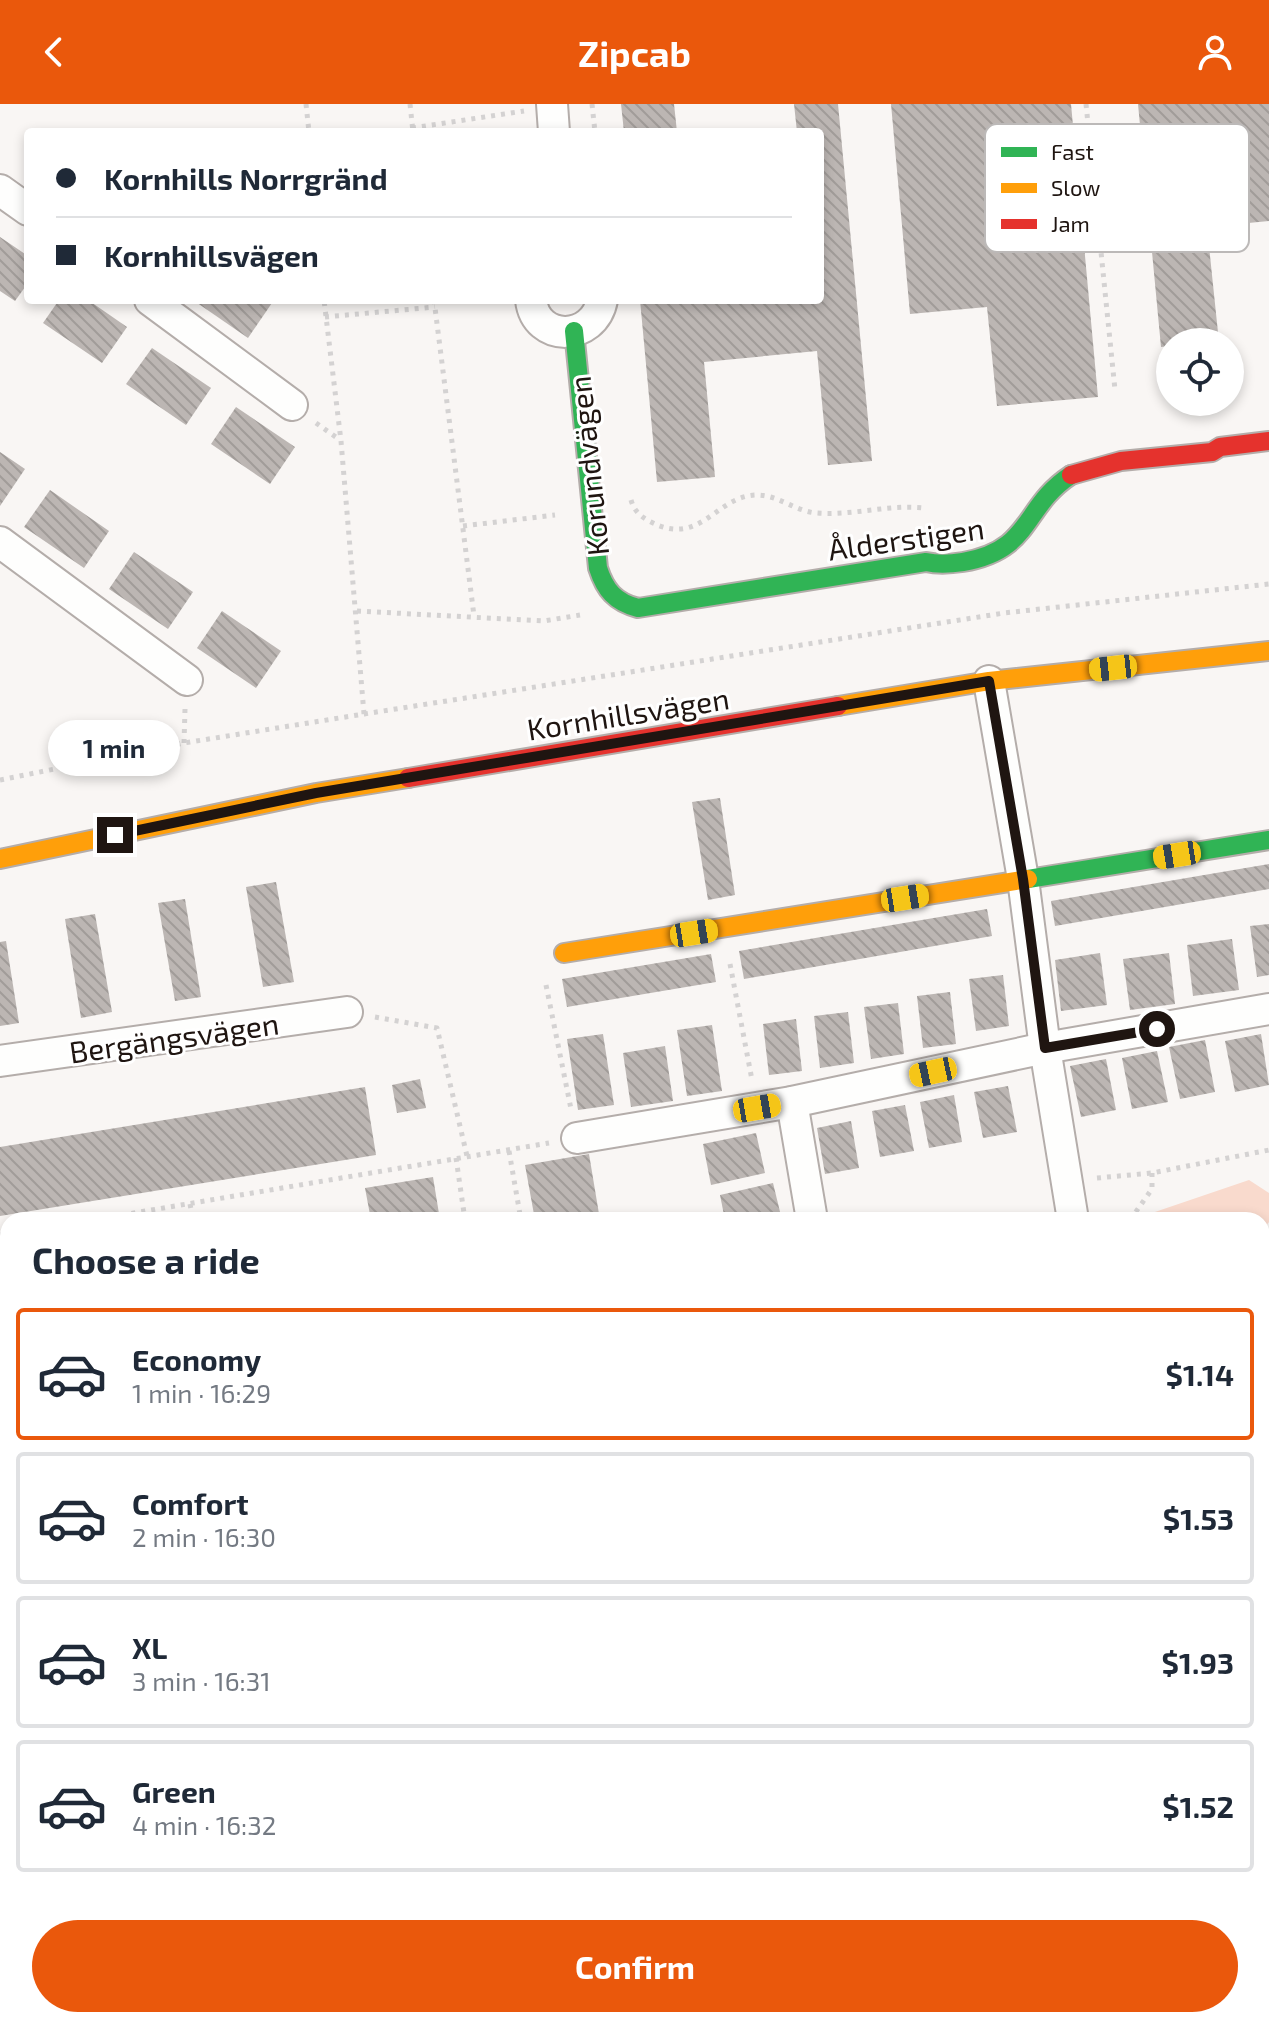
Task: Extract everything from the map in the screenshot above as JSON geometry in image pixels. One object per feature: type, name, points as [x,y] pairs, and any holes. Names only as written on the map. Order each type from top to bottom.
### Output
[{"type":"street","points":[[0,190],[24,207]]},
{"type":"street","points":[[155,304],[292,405]]},
{"type":"street","name":"Korundvägen","points":[[532,304],[536,316],[544,325],[554,330],[574,331],[598,568],[605,590],[612,598]]},
{"type":"street","points":[[574,331],[589,325],[601,304]]},
{"type":"street","name":"Ålderstigen","points":[[612,598],[638,608],[926,562],[937,565],[987,559],[1009,548],[1038,508],[1069,476],[1088,468],[1212,452],[1220,447],[1269,441]]},
{"type":"street","points":[[0,542],[187,680]]},
{"type":"street","name":"Kornhillsvägen","points":[[0,859],[316,793],[989,681],[1269,651]]},
{"type":"street","points":[[989,681],[1023,879],[1045,1048],[1072,1212]]},
{"type":"street","points":[[564,953],[1269,840]]},
{"type":"street","points":[[577,1138],[792,1102],[1045,1048],[1269,1009]]},
{"type":"street","name":"Bergängsvägen","points":[[0,1061],[347,1012]]},
{"type":"street","points":[[792,1102],[811,1212]]},
{"type":"path","points":[[306,104],[309,128]]},
{"type":"path","points":[[410,104],[413,128]]},
{"type":"path","points":[[592,104],[595,128]]},
{"type":"path","points":[[1086,104],[1088,124]]},
{"type":"path","points":[[430,128],[553,114]]},
{"type":"path","points":[[1101,252],[1115,390]]},
{"type":"path","points":[[324,304],[357,611],[364,714]]},
{"type":"path","points":[[325,317],[427,304]]},
{"type":"path","points":[[435,304],[474,616]]},
{"type":"path","points":[[628,491],[640,516],[653,523],[683,530],[696,526],[746,497],[759,495],[813,513],[899,505],[925,508]]},
{"type":"path","points":[[463,526],[592,511]]},
{"type":"path","points":[[0,780],[184,743],[1004,613],[1269,584]]},
{"type":"path","points":[[357,611],[544,621],[584,614],[612,598]]},
{"type":"path","points":[[724,928],[757,1108]]},
{"type":"path","points":[[141,1212],[577,1138],[546,985],[564,953]]},
{"type":"path","points":[[347,1012],[437,1028],[467,1156]]},
{"type":"path","points":[[1068,1181],[1152,1173],[1269,1150]]},
{"type":"path","points":[[509,1151],[520,1212]]},
{"type":"path","points":[[456,1158],[464,1212]]},
{"type":"path","points":[[1136,1212],[1152,1189],[1152,1173]]},
{"type":"path","points":[[190,1204],[192,1212]]},
{"type":"shaded area","points":[[1249,1180],[1269,1193],[1269,1212],[1155,1212]]},
{"type":"building","points":[[621,104],[674,104],[677,128],[624,128]]},
{"type":"building","points":[[794,104],[838,104],[872,461],[828,465],[817,351],[704,362],[715,477],[657,482],[640,304],[824,304],[824,128],[797,128]]},
{"type":"building","points":[[891,104],[1071,104],[1073,124],[985,124],[985,252],[1085,252],[1098,397],[997,406],[987,307],[910,314]]},
{"type":"building","points":[[1138,104],[1269,104],[1269,221],[1249,223],[1249,124],[1140,124]]},
{"type":"building","points":[[0,237],[24,253],[24,289],[15,301],[0,291]]},
{"type":"building","points":[[1152,252],[1210,252],[1218,328],[1159,328]]},
{"type":"building","points":[[56,304],[94,304],[127,327],[102,363],[43,323]]},
{"type":"building","points":[[199,304],[271,304],[248,338]]},
{"type":"building","points":[[152,348],[211,388],[186,425],[126,384]]},
{"type":"building","points":[[236,407],[295,447],[270,484],[211,444]]},
{"type":"building","points":[[0,452],[25,469],[0,506]]},
{"type":"building","points":[[50,490],[109,531],[84,568],[24,527]]},
{"type":"building","points":[[134,552],[193,592],[168,629],[109,589]]},
{"type":"building","points":[[222,611],[281,651],[256,688],[197,648]]},
{"type":"building","points":[[720,798],[735,895],[708,900],[692,802]]},
{"type":"building","points":[[1269,864],[1269,889],[1055,926],[1051,901]]},
{"type":"building","points":[[276,882],[294,982],[263,987],[246,887]]},
{"type":"building","points":[[185,899],[201,997],[175,1001],[158,903]]},
{"type":"building","points":[[987,909],[992,936],[744,979],[739,951]]},
{"type":"building","points":[[95,914],[112,1012],[81,1018],[65,919]]},
{"type":"building","points":[[1269,924],[1269,975],[1257,977],[1250,926]]},
{"type":"building","points":[[1232,939],[1239,990],[1193,996],[1187,945]]},
{"type":"building","points":[[6,941],[19,1023],[0,1026],[0,942]]},
{"type":"building","points":[[1100,953],[1107,1005],[1061,1011],[1055,960]]},
{"type":"building","points":[[1169,953],[1175,1004],[1130,1010],[1123,959]]},
{"type":"building","points":[[711,954],[716,982],[567,1007],[562,979]]},
{"type":"building","points":[[1003,975],[1009,1026],[976,1031],[969,979]]},
{"type":"building","points":[[950,992],[956,1044],[923,1048],[917,996]]},
{"type":"building","points":[[898,1003],[904,1054],[871,1059],[864,1007]]},
{"type":"building","points":[[848,1012],[854,1063],[820,1068],[814,1016]]},
{"type":"building","points":[[796,1019],[802,1071],[769,1075],[763,1024]]},
{"type":"building","points":[[712,1025],[722,1091],[687,1096],[677,1030]]},
{"type":"building","points":[[603,1034],[614,1105],[578,1110],[567,1039]]},
{"type":"building","points":[[1261,1034],[1269,1085],[1235,1092],[1225,1041]]},
{"type":"building","points":[[1205,1040],[1215,1092],[1180,1099],[1169,1047]]},
{"type":"building","points":[[665,1046],[673,1101],[631,1107],[623,1053]]},
{"type":"building","points":[[1157,1051],[1168,1102],[1132,1109],[1122,1058]]},
{"type":"building","points":[[1106,1059],[1116,1110],[1081,1117],[1070,1066]]},
{"type":"building","points":[[420,1079],[426,1108],[397,1113],[392,1085]]},
{"type":"building","points":[[1008,1086],[1017,1132],[983,1138],[974,1092]]},
{"type":"building","points":[[365,1087],[376,1155],[25,1212],[0,1212],[0,1147]]},
{"type":"building","points":[[954,1095],[962,1142],[929,1148],[920,1102]]},
{"type":"building","points":[[905,1105],[914,1151],[880,1157],[872,1111]]},
{"type":"building","points":[[851,1121],[859,1168],[825,1174],[817,1128]]},
{"type":"building","points":[[756,1133],[765,1173],[711,1185],[703,1144]]},
{"type":"building","points":[[589,1154],[599,1212],[534,1212],[525,1165]]},
{"type":"building","points":[[433,1177],[439,1212],[370,1212],[365,1188]]},
{"type":"building","points":[[773,1183],[780,1212],[723,1212],[720,1195]]},
{"type":"traffic: fast","points":[[574,331],[598,568],[612,594],[638,608],[926,562],[954,563],[986,556],[1015,538],[1043,500],[1071,475]]},
{"type":"traffic: fast","points":[[1028,879],[1269,840]]},
{"type":"traffic: slow","points":[[838,706],[989,681],[1269,651]]},
{"type":"traffic: slow","points":[[0,859],[316,793],[408,778]]},
{"type":"traffic: slow","points":[[564,953],[1028,879]]},
{"type":"traffic: jam","points":[[1071,475],[1121,461],[1212,452],[1220,447],[1269,441]]},
{"type":"traffic: jam","points":[[408,778],[838,706]]},
{"type":"route","points":[[115,835],[316,793],[989,681],[1023,879],[1045,1048],[1157,1029]]}]
